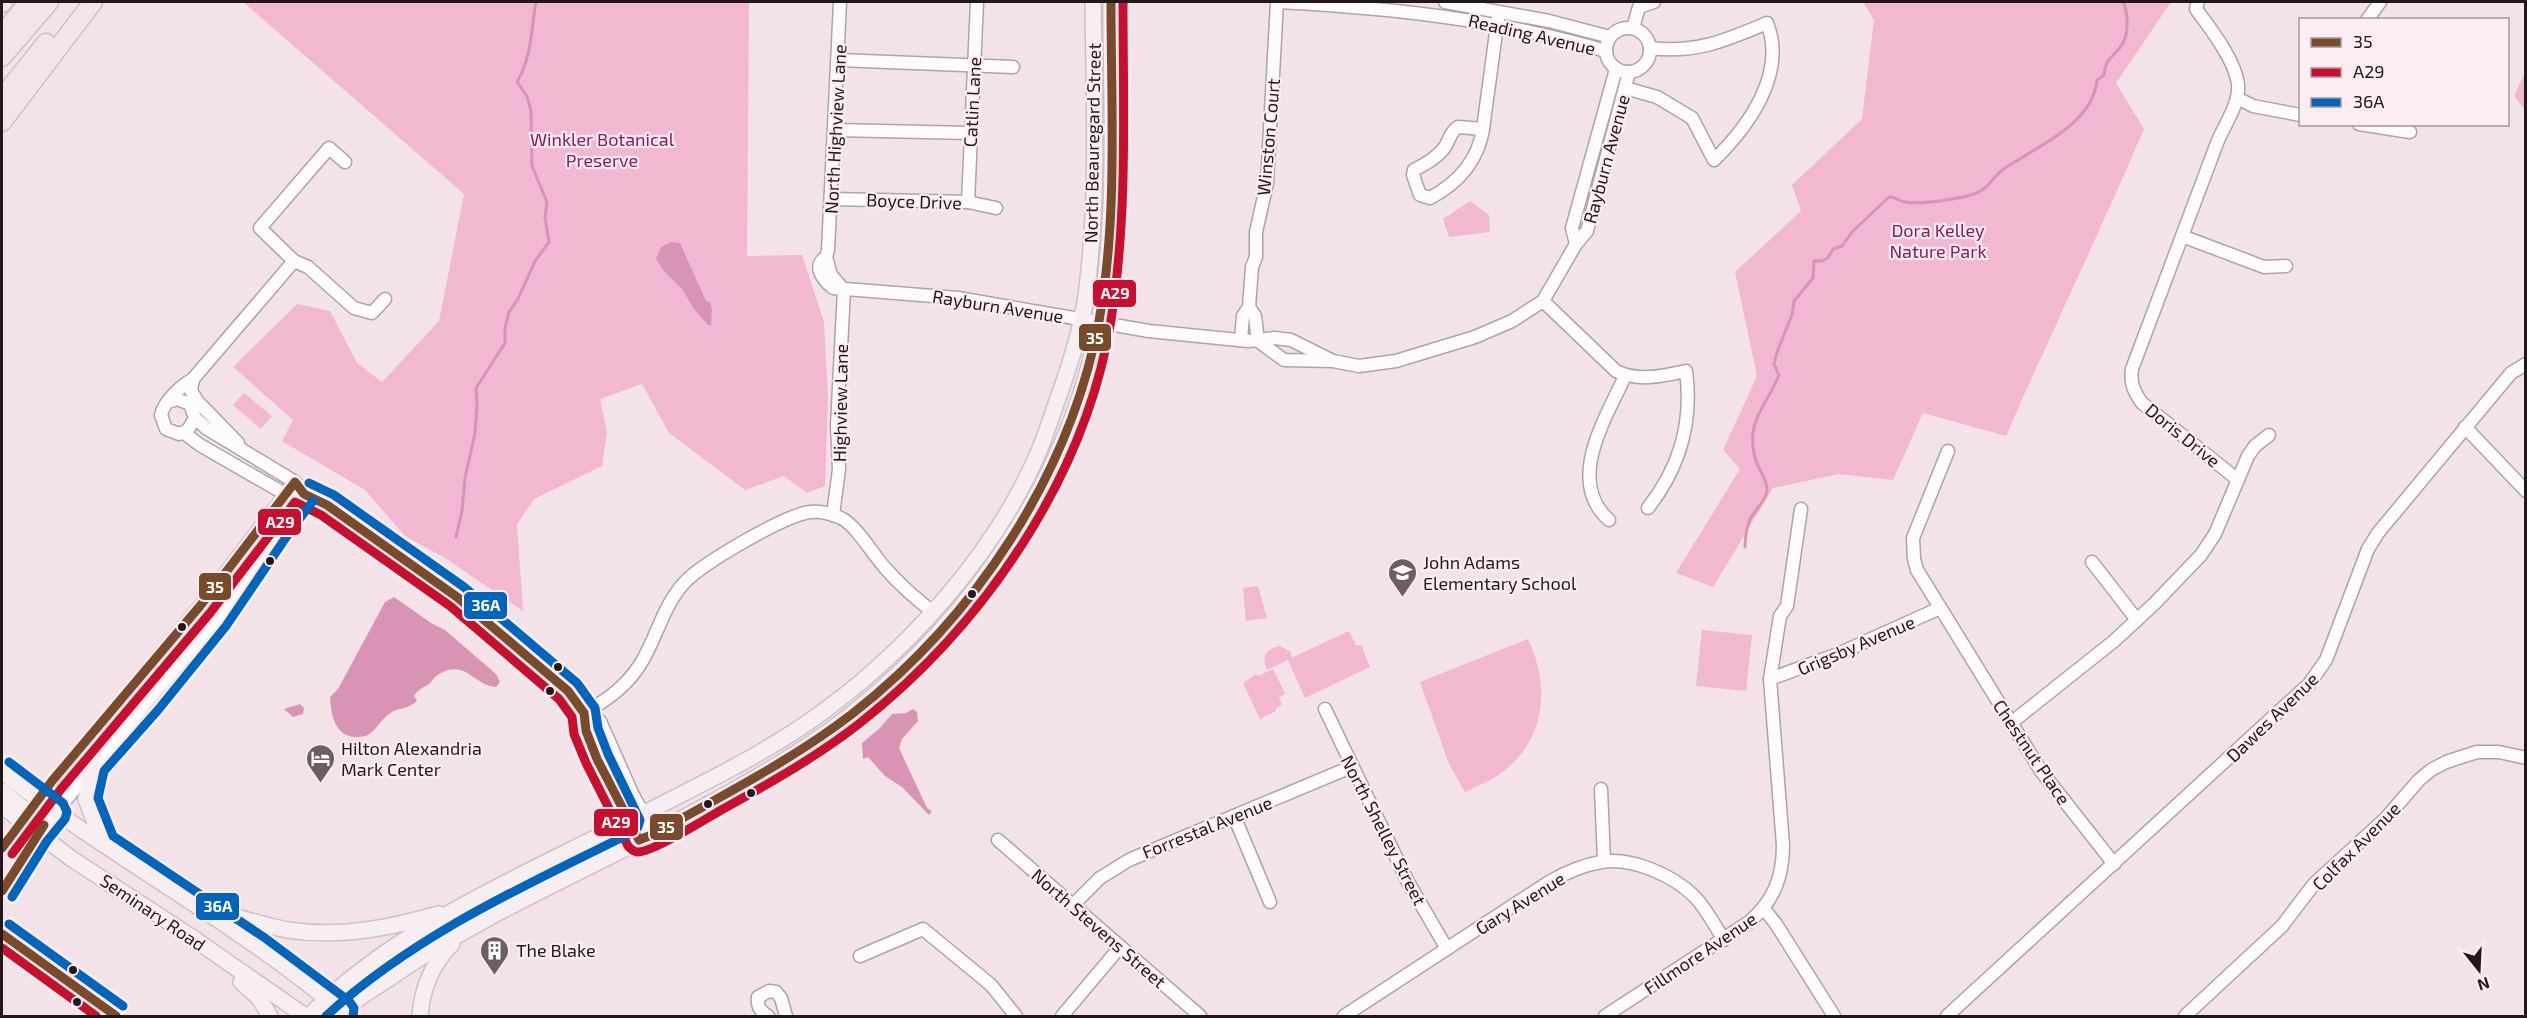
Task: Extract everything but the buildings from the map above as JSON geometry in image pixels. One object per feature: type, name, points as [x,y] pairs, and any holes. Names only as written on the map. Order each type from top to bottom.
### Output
[{"type":"highway","points":[[2,34],[29,2]]},
{"type":"highway","points":[[2,57],[49,2]]},
{"type":"highway","points":[[2,98],[78,2]]},
{"type":"highway","points":[[2,122],[93,2]]},
{"type":"main road","name":"North Beauregard Street","points":[[307,1017],[374,960],[462,907],[743,762],[810,721],[869,674],[933,612],[951,591],[985,545],[1034,460],[1063,384],[1081,319],[1087,286],[1095,183],[1093,2]]},
{"type":"main road","name":"North Beauregard Street","points":[[342,1015],[409,964],[467,928],[654,834],[794,753],[853,712],[918,653],[965,601],[1008,545],[1053,460],[1081,388],[1099,323],[1109,242],[1111,2]]},
{"type":"main road","points":[[93,765],[86,799],[103,844]]},
{"type":"main road","name":"Seminary Road","points":[[2,772],[29,811],[72,859],[187,934],[307,1017]]},
{"type":"main road","points":[[2,791],[44,825]]},
{"type":"main road","name":"Seminary Road","points":[[2,806],[29,811],[55,812],[192,904],[327,999],[342,1015]]},
{"type":"main road","points":[[192,904],[278,927],[317,933],[364,931],[389,927],[462,907]]},
{"type":"main road","points":[[420,1017],[430,974],[440,957],[467,928]]},
{"type":"main road","points":[[187,934],[259,998],[270,1017]]},
{"type":"street","name":"North Highview Lane","points":[[840,2],[832,199],[826,257],[831,275],[844,290]]},
{"type":"street","name":"Catlin Lane","points":[[968,202],[969,133],[977,2]]},
{"type":"street","name":"Reading Avenue","points":[[1277,2],[1394,9],[1456,17],[1559,38],[1605,51]]},
{"type":"street","name":"Winston Court","points":[[1241,340],[1244,316],[1249,307],[1252,267],[1256,257],[1256,232],[1267,183],[1277,2]]},
{"type":"street","name":"Reading Avenue","points":[[1445,2],[1459,2],[1610,37]]},
{"type":"street","points":[[1456,17],[1459,2]]},
{"type":"street","points":[[1633,28],[1635,4],[1654,2]]},
{"type":"street","points":[[2368,18],[2380,2]]},
{"type":"street","points":[[2197,5],[2232,68],[2238,83],[2237,98],[2253,106],[2299,115]]},
{"type":"street","points":[[1484,129],[1466,127],[1452,131],[1444,147],[1434,158],[1414,170],[1413,175],[1420,195],[1430,198],[1442,192],[1470,166],[1478,151],[1484,129],[1499,11]]},
{"type":"street","points":[[1625,88],[1657,97],[1692,118],[1714,160],[1751,116],[1766,86],[1773,62],[1772,36],[1767,23],[1720,43],[1670,50],[1650,48]]},
{"type":"street","points":[[1633,28],[1645,35],[1650,48],[1647,62],[1642,67],[1629,72],[1616,69],[1605,51],[1610,37],[1619,29],[1633,28]]},
{"type":"street","points":[[839,60],[1013,67]]},
{"type":"street","name":"Rayburn Avenue","points":[[1576,244],[1572,228],[1616,69]]},
{"type":"street","name":"Rayburn Avenue","points":[[1258,341],[1284,360],[1333,361],[1359,366],[1396,362],[1491,331],[1543,301],[1576,244],[1587,231],[1629,72]]},
{"type":"street","name":"Doris Drive","points":[[2011,723],[2137,620],[2187,570],[2208,547],[2238,480],[2142,403],[2132,386],[2132,369],[2218,141],[2237,98]]},
{"type":"street","points":[[2372,126],[2410,132]]},
{"type":"street","points":[[835,130],[969,133]]},
{"type":"street","points":[[345,162],[328,148],[260,228],[294,261],[308,267],[354,308],[372,313],[385,299]]},
{"type":"street","name":"Boyce Drive","points":[[832,199],[968,202],[996,208]]},
{"type":"street","points":[[2182,236],[2264,267],[2286,266]]},
{"type":"street","points":[[168,402],[177,399],[186,401],[193,408],[195,418],[192,427],[184,433],[174,433],[163,425],[162,410],[168,402],[184,385],[193,379],[294,261]]},
{"type":"street","name":"Rayburn Avenue","points":[[844,290],[940,295],[1149,331],[1241,340],[1258,341],[1274,338],[1291,340],[1333,361]]},
{"type":"street","name":"Highview Lane","points":[[833,515],[839,469],[837,426],[844,290]]},
{"type":"street","points":[[1543,301],[1616,371],[1625,375],[1653,377],[1686,371],[1689,407],[1683,446],[1671,474],[1648,508]]},
{"type":"street","name":"Winston Court","points":[[1249,307],[1255,316],[1258,341]]},
{"type":"street","name":"Dawes Avenue","points":[[1947,1017],[2309,684],[2326,660],[2368,549],[2378,533],[2511,373],[2526,364]]},
{"type":"street","points":[[1609,520],[1599,512],[1593,500],[1590,487],[1590,464],[1591,456],[1625,375]]},
{"type":"street","points":[[193,379],[191,391],[198,402],[244,451]]},
{"type":"street","points":[[195,418],[206,428],[295,482],[304,494]]},
{"type":"street","points":[[2465,427],[2526,491]]},
{"type":"street","points":[[184,433],[200,445],[285,494],[304,494],[327,505],[457,597],[568,691],[584,713],[600,721],[654,834]]},
{"type":"street","points":[[2238,480],[2248,456],[2269,435]]},
{"type":"street","name":"Chestnut Place","points":[[1948,451],[1913,538],[1912,549],[1917,570],[2041,771],[2114,864]]},
{"type":"street","points":[[29,811],[200,606],[295,482]]},
{"type":"street","points":[[44,825],[217,618],[281,523],[304,494]]},
{"type":"street","points":[[1801,509],[1787,606],[1780,616],[1770,679],[1783,856],[1776,887],[1764,909],[1776,924],[1834,1017]]},
{"type":"street","points":[[584,713],[612,696],[626,683],[642,662],[674,597],[692,575],[712,560],[786,521],[809,512],[833,515],[843,519],[886,570],[933,612]]},
{"type":"street","points":[[2092,562],[2137,620]]},
{"type":"street","name":"Grigsby Avenue","points":[[1770,679],[1838,654],[1940,608]]},
{"type":"street","name":"North Shelley Street","points":[[1325,709],[1408,882],[1447,949]]},
{"type":"street","points":[[584,713],[586,731],[597,759],[639,840]]},
{"type":"street","name":"Colfax Avenue","points":[[2185,1017],[2282,926],[2314,884],[2386,818],[2419,780],[2431,770],[2446,762],[2477,752],[2499,752],[2526,758]]},
{"type":"street","name":"Forrestal Avenue","points":[[1073,905],[1114,868],[1352,767]]},
{"type":"street","points":[[1601,789],[1604,861]]},
{"type":"street","points":[[1234,816],[1270,902]]},
{"type":"street","name":"North Stevens Street","points":[[998,840],[1200,1017]]},
{"type":"street","name":"Gary Avenue","points":[[1344,1017],[1549,882],[1581,867],[1604,861],[1615,861],[1645,868],[1679,885],[1696,898],[1724,940]]},
{"type":"street","name":"Fillmore Avenue","points":[[1605,1017],[1724,940],[1764,909]]},
{"type":"street","points":[[860,956],[923,929],[991,985],[1016,1017]]},
{"type":"street","points":[[1062,1017],[1120,947]]},
{"type":"street","points":[[768,1017],[760,1011],[757,1004],[758,997],[769,991],[776,992],[781,998],[786,1017]]},
{"type":"green space","name":"Winkler Botanical Preserve","points":[[243,2],[749,2],[747,256],[802,255],[824,322],[828,397],[825,486],[807,493],[784,476],[745,490],[669,433],[642,384],[600,399],[607,432],[602,466],[534,499],[517,524],[523,611],[445,558],[405,536],[365,490],[282,441],[293,420],[233,367],[297,304],[330,311],[357,363],[382,382],[439,321],[464,194]]},
{"type":"green space","name":"Dora Kelley Nature Park","points":[[1863,2],[2171,2],[2116,83],[2144,129],[2006,436],[1923,413],[1893,480],[1839,474],[1773,488],[1713,587],[1676,573],[1740,469],[1723,450],[1757,376],[1735,272],[1801,211],[1792,185],[1862,119],[1874,20]]},
{"type":"green space","points":[[2525,73],[2525,110],[2514,96]]},
{"type":"green space","points":[[1470,201],[1489,215],[1490,232],[1449,237],[1443,219]]},
{"type":"green space","points":[[244,393],[272,416],[261,429],[233,405]]},
{"type":"green space","points":[[1258,586],[1267,618],[1246,621],[1243,588]]},
{"type":"green space","points":[[1702,630],[1752,635],[1746,691],[1696,686]]},
{"type":"green space","points":[[1349,631],[1356,645],[1361,645],[1370,667],[1305,698],[1288,660],[1267,670],[1265,657],[1271,649],[1280,646],[1291,652],[1291,658]]},
{"type":"green space","points":[[1528,639],[1536,658],[1540,678],[1539,715],[1533,733],[1524,750],[1511,765],[1494,778],[1465,792],[1449,764],[1420,682]]},
{"type":"green space","points":[[1273,669],[1285,694],[1279,697],[1282,705],[1276,708],[1276,711],[1260,719],[1243,683],[1256,674],[1258,676]]},
{"type":"shaded area","points":[[671,242],[680,243],[706,301],[710,302],[711,325],[708,325],[694,309],[682,289],[664,271],[656,259],[661,247]]},
{"type":"shaded area","points":[[394,597],[445,630],[496,674],[500,682],[496,687],[481,682],[463,671],[449,670],[438,675],[417,692],[414,696],[417,701],[392,712],[368,735],[354,737],[347,735],[338,728],[335,722],[330,697],[338,689],[385,602]]},
{"type":"shaded area","points":[[300,704],[304,708],[303,714],[293,717],[284,709]]},
{"type":"shaded area","points":[[913,709],[917,712],[918,721],[902,739],[899,748],[927,808],[932,811],[929,815],[902,787],[885,776],[868,757],[863,759],[862,743],[892,714],[906,713]]},
{"type":"waterway","points":[[456,537],[475,433],[476,388],[505,343],[505,328],[509,312],[518,299],[535,261],[549,242],[545,217],[547,202],[532,166],[531,111],[527,96],[517,82],[526,63],[536,2]]},
{"type":"waterway","points":[[1745,547],[1750,519],[1767,491],[1753,447],[1755,425],[1779,375],[1774,364],[1777,352],[1792,315],[1794,301],[1813,278],[1814,261],[1828,258],[1833,249],[1842,246],[1852,232],[1889,197],[1905,202],[1920,203],[1949,200],[1974,194],[1983,189],[2005,168],[2062,132],[2086,109],[2093,96],[2097,80],[2104,75],[2109,60],[2123,43],[2127,22],[2123,2]]},
{"type":"transit line","name":"35","points":[[2,848],[52,781],[200,606],[295,482],[304,494],[327,505],[457,597],[568,691],[584,713],[586,731],[597,759],[639,840],[654,834],[755,777],[805,747],[852,714],[897,676],[938,634],[977,588],[1011,539],[1041,488],[1065,434],[1085,378],[1099,321],[1105,282],[1112,162],[1111,2]]},
{"type":"transit line","name":"A29","points":[[12,854],[61,789],[210,613],[295,502],[321,515],[450,606],[559,699],[572,717],[574,734],[586,763],[628,846],[634,851],[644,851],[654,847],[693,827],[793,769],[860,723],[905,684],[948,641],[987,594],[1023,544],[1053,491],[1079,435],[1098,378],[1111,320],[1116,281],[1122,201],[1123,2]]},
{"type":"transit line","name":"36A","points":[[309,483],[334,495],[464,587],[577,683],[595,708],[598,728],[608,754],[640,820],[633,832],[513,892],[434,936],[397,960],[326,1016]]},
{"type":"transit line","name":"36A","points":[[313,501],[226,626],[158,710],[104,771],[98,798],[113,836],[265,938],[349,1001],[354,1008],[353,1016]]},
{"type":"transit line","name":"36A","points":[[9,762],[63,803],[67,812],[65,819],[47,841],[12,897]]},
{"type":"transit line","name":"35","points":[[2,891],[44,825]]},
{"type":"transit line","name":"36A","points":[[9,924],[123,1006]]},
{"type":"transit line","name":"35","points":[[2,934],[116,1016]]},
{"type":"transit line","name":"A29","points":[[2,948],[96,1016]]},
{"type":"place","name":"John Adams Elementary School","points":[[1402,598]]},
{"type":"place","name":"Hilton Alexandria Mark Center","points":[[320,784]]},
{"type":"place","name":"The Blake","points":[[495,976]]}]
